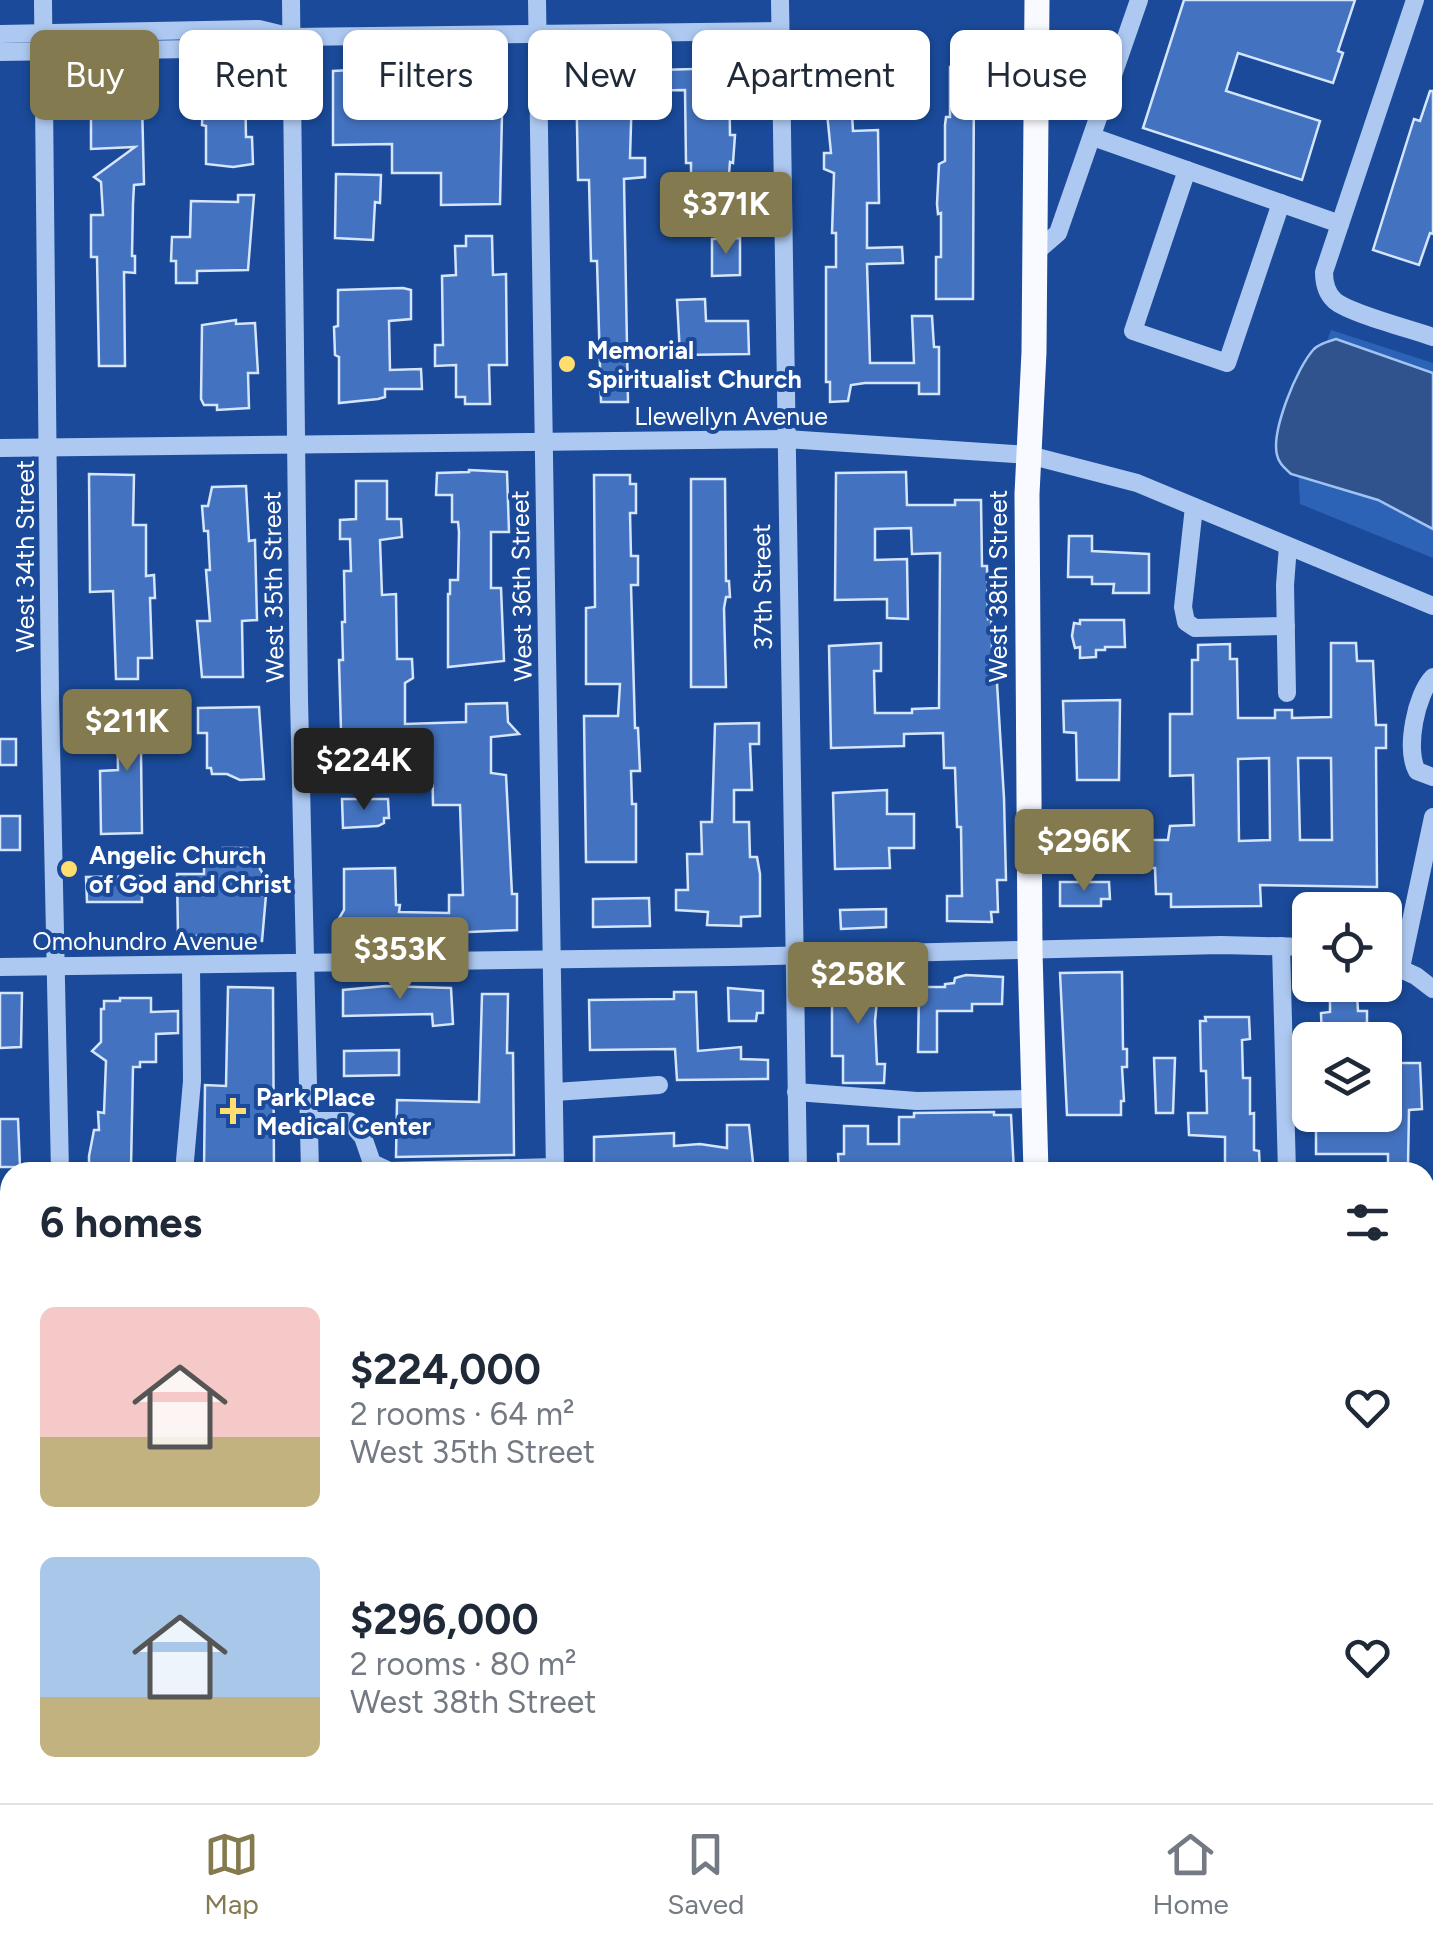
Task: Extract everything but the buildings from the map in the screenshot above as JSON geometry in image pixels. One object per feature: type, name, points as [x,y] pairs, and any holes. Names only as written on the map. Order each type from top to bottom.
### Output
[{"type":"main road","name":"West 38th Street","points":[[1036,1162],[1030,951],[1029,455],[1036,252],[1037,0]]},
{"type":"street","name":"West 34th Street","points":[[42,0],[43,30]]},
{"type":"street","name":"West 35th Street","points":[[291,0],[292,30]]},
{"type":"street","name":"West 36th Street","points":[[537,0],[538,30]]},
{"type":"street","name":"37th Street","points":[[780,0],[780,30]]},
{"type":"street","points":[[1036,252],[1058,233],[1139,0]]},
{"type":"street","points":[[1414,0],[1324,272],[1328,292],[1342,305],[1433,337]]},
{"type":"street","points":[[0,34],[30,40]]},
{"type":"street","points":[[323,37],[528,35]]},
{"type":"street","points":[[0,52],[30,46]]},
{"type":"street","name":"West 34th Street","points":[[45,120],[50,696],[60,1162]]},
{"type":"street","name":"West 35th Street","points":[[293,120],[310,1162]]},
{"type":"street","name":"West 36th Street","points":[[539,120],[555,1162]]},
{"type":"street","name":"37th Street","points":[[781,120],[798,1162]]},
{"type":"street","points":[[1093,136],[1340,224]]},
{"type":"street","points":[[1187,170],[1133,331],[1228,363],[1281,203]]},
{"type":"street","name":"Llewellyn Avenue","points":[[0,448],[786,438],[1029,455],[1137,482],[1433,606]]},
{"type":"street","points":[[1194,507],[1183,608],[1186,622],[1195,628],[1286,626]]},
{"type":"street","points":[[1287,693],[1288,546]]},
{"type":"street","points":[[1433,677],[1423,690],[1410,747],[1417,771],[1433,777]]},
{"type":"street","points":[[1402,932],[1433,817]]},
{"type":"street","points":[[1281,946],[1287,1162]]},
{"type":"street","name":"Omohundro Avenue","points":[[0,967],[1292,946]]},
{"type":"street","points":[[185,1162],[192,1081],[191,966]]},
{"type":"street","points":[[1402,970],[1433,989]]},
{"type":"street","points":[[554,1092],[660,1085]]},
{"type":"street","points":[[796,1092],[917,1101],[1034,1099]]},
{"type":"street","points":[[309,1121],[349,1121],[363,1137],[372,1162]]},
{"type":"shaded area","points":[[1331,330],[1433,363],[1433,558],[1300,504],[1296,428]]},
{"type":"shaded area","points":[[1336,339],[1433,373],[1433,529],[1378,500],[1291,474],[1279,461],[1278,431],[1293,384],[1314,349]]},
{"type":"place","name":"Memorial Spiritualist Church","points":[[567,364]]},
{"type":"place","name":"Angelic Church of God and Christ","points":[[69,869]]},
{"type":"place","name":"Park Place Medical Center","points":[[233,1111]]}]
